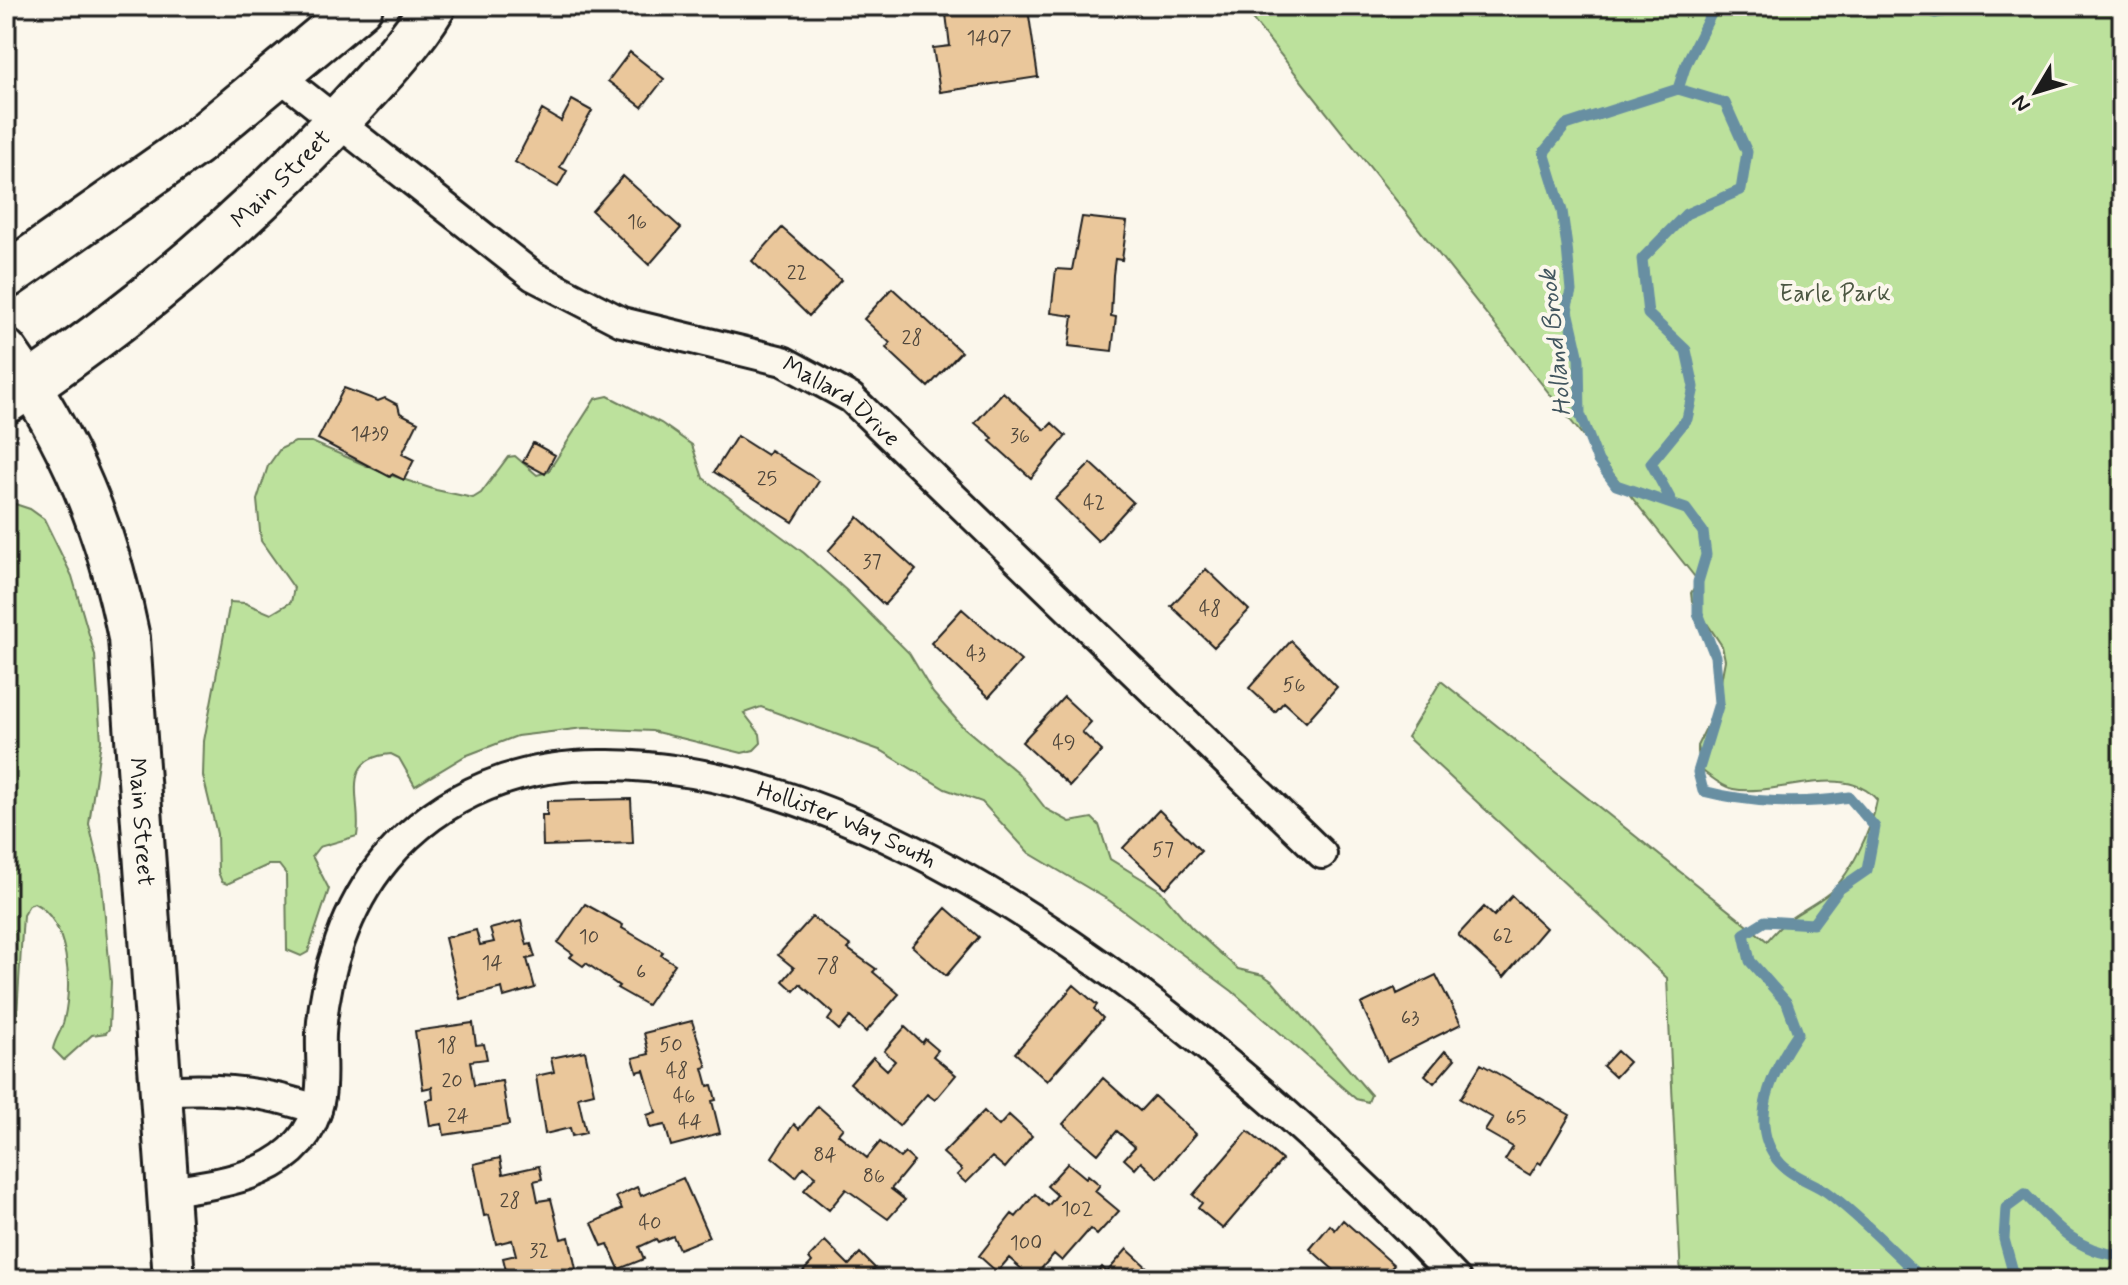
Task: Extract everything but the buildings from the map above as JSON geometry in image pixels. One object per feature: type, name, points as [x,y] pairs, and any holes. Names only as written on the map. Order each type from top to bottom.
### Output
[{"type":"main road","points":[[6,276],[194,144],[360,6]]},
{"type":"main road","name":"Main Street","points":[[174,1279],[126,625],[104,536],[86,487],[63,439],[14,379],[131,312],[193,261],[251,209],[336,122],[433,6]]},
{"type":"street","name":"Mallard Drive","points":[[278,75],[533,276],[622,322],[783,361],[851,398],[1322,854]]},
{"type":"street","name":"Hollister Way South","points":[[168,1191],[231,1181],[270,1166],[302,1141],[317,1110],[322,1083],[324,1009],[336,952],[365,890],[410,834],[467,794],[544,767],[604,764],[671,768],[746,783],[814,806],[892,840],[1007,903],[1152,1005],[1221,1060],[1337,1161],[1456,1279]]},
{"type":"street","points":[[161,1091],[220,1090],[276,1097],[317,1110]]},
{"type":"green space","name":"Earle Park","points":[[1242,6],[2122,6],[2122,1279],[1681,1279],[1667,978],[1407,737],[1441,681],[1767,941],[1788,920],[1825,896],[1843,878],[1865,838],[1877,800],[1863,789],[1829,781],[1770,789],[1733,789],[1701,770],[1697,746],[1716,708],[1725,660],[1722,646],[1692,601],[1691,593],[1698,581]]},
{"type":"green space","points":[[608,396],[661,423],[692,445],[703,478],[804,553],[847,591],[909,653],[933,693],[961,725],[1018,773],[1046,809],[1070,822],[1092,818],[1099,825],[1110,859],[1160,890],[1191,927],[1238,969],[1263,975],[1273,982],[1371,1095],[1368,1102],[1356,1099],[1232,991],[1110,901],[1029,853],[982,802],[945,789],[882,751],[761,707],[744,713],[760,734],[761,743],[754,750],[742,753],[652,731],[584,728],[517,736],[465,756],[415,786],[399,758],[391,754],[374,757],[358,773],[357,836],[319,847],[312,856],[329,889],[308,952],[301,956],[287,950],[286,874],[279,865],[268,865],[227,884],[222,882],[218,872],[217,834],[203,776],[204,741],[230,602],[245,603],[271,614],[291,602],[294,588],[261,541],[257,500],[268,466],[280,449],[295,442],[312,442],[381,472],[473,498],[481,493],[508,457],[515,456],[537,475],[548,472],[595,399]]},
{"type":"green space","points":[[6,501],[30,509],[44,519],[72,576],[95,655],[101,741],[89,824],[101,874],[111,982],[109,1029],[106,1033],[92,1035],[64,1060],[53,1049],[66,1006],[66,955],[55,924],[34,903],[29,905],[23,915],[15,1049],[6,1074]]},
{"type":"waterway","name":"Holland Brook","points":[[1715,6],[1686,64],[1678,89],[1566,125],[1544,152],[1562,211],[1567,247],[1571,291],[1567,306],[1579,359],[1580,414],[1598,461],[1616,485],[1686,509],[1703,532],[1706,555],[1698,582],[1698,613],[1715,656],[1719,703],[1698,772],[1703,791],[1776,802],[1849,797],[1875,827],[1867,870],[1838,890],[1813,924],[1765,921],[1744,934],[1750,961],[1787,1003],[1798,1033],[1780,1063],[1767,1096],[1764,1114],[1770,1148],[1785,1168],[1840,1202],[1923,1279]]},
{"type":"waterway","name":"Holland Brook","points":[[1931,6],[1935,13],[1979,6]]},
{"type":"waterway","points":[[1672,502],[1651,463],[1687,419],[1694,387],[1686,350],[1648,314],[1642,259],[1686,214],[1741,190],[1747,152],[1725,103],[1678,89]]},
{"type":"waterway","name":"Holland Brook","points":[[2015,1279],[2004,1239],[2006,1208],[2025,1194],[2066,1234],[2090,1248],[2118,1255],[2122,1261]]}]
